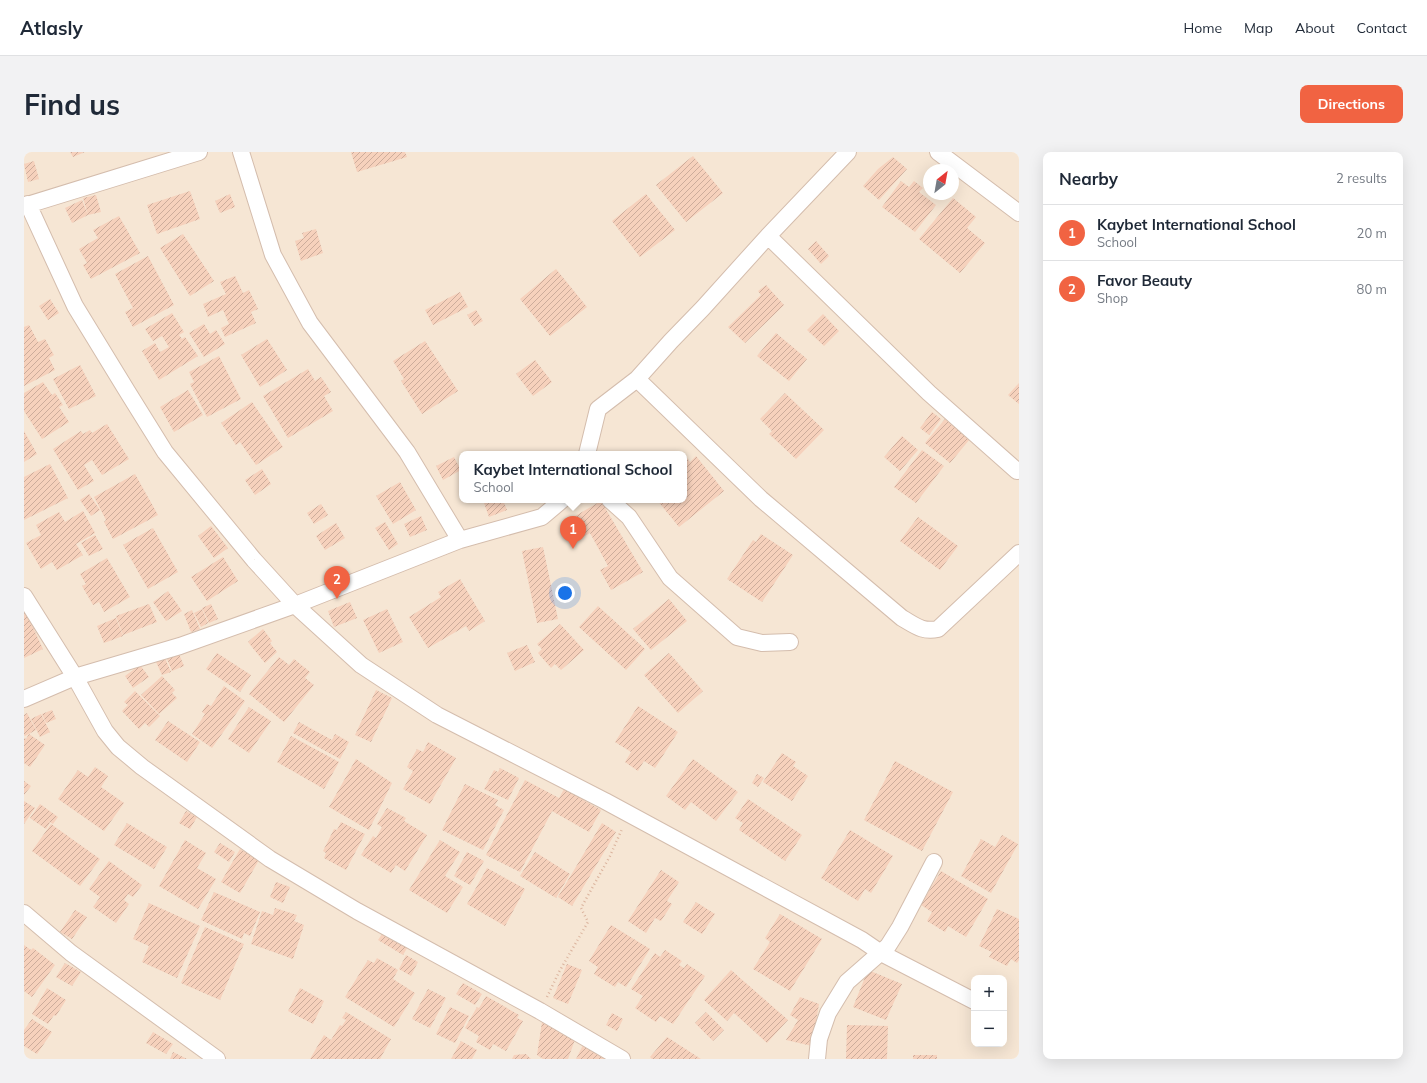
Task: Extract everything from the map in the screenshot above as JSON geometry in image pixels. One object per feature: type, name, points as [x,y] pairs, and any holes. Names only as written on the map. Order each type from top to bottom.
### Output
[{"type":"street","points":[[199,152],[26,205],[75,306],[166,452],[254,560],[295,605],[361,665],[437,715],[605,801],[862,940],[881,953],[971,999]]},
{"type":"street","points":[[240,152],[273,255],[310,323],[407,452],[460,540]]},
{"type":"street","points":[[588,451],[598,409],[637,379],[768,236],[848,152]]},
{"type":"street","points":[[938,152],[1019,213]]},
{"type":"street","points":[[768,236],[929,393],[1017,471]]},
{"type":"street","points":[[637,379],[761,499],[902,618],[918,628],[928,631],[938,629],[1019,553]]},
{"type":"street","points":[[24,699],[75,678],[180,646],[295,605],[460,540],[542,516],[558,503]]},
{"type":"street","points":[[614,503],[629,516],[670,578],[737,638],[762,643],[790,642]]},
{"type":"street","points":[[24,596],[75,678],[105,731],[118,747],[161,781],[270,859],[357,911],[622,1059]]},
{"type":"street","points":[[818,1059],[819,1039],[828,1013],[847,982],[888,946],[900,927],[934,862]]},
{"type":"street","points":[[24,913],[71,953],[217,1059]]},
{"type":"path","points":[[540,1012],[559,972],[588,922],[581,908],[610,856],[624,824]]},
{"type":"shaded area","points":[[24,152],[1019,152],[1019,1059],[24,1059]]},
{"type":"building","points":[[70,152],[85,152],[73,157]]},
{"type":"building","points":[[351,152],[405,152],[407,157],[357,172]]},
{"type":"building","points":[[693,156],[723,193],[686,222],[656,185]]},
{"type":"building","points":[[893,157],[907,169],[879,200],[863,186],[878,169]]},
{"type":"building","points":[[34,161],[39,179],[28,182],[24,164]]},
{"type":"building","points":[[901,181],[909,187],[914,181],[923,188],[919,192],[923,195],[923,200],[929,200],[936,205],[915,232],[882,207]]},
{"type":"building","points":[[190,191],[200,219],[157,234],[147,205]]},
{"type":"building","points":[[230,194],[235,207],[220,213],[215,201]]},
{"type":"building","points":[[646,194],[675,230],[640,257],[612,221]]},
{"type":"building","points":[[96,195],[101,212],[88,215],[83,198]]},
{"type":"building","points":[[82,200],[88,215],[72,223],[65,208]]},
{"type":"building","points":[[951,200],[955,200],[976,217],[967,228],[985,243],[960,273],[919,239]]},
{"type":"building","points":[[119,216],[140,253],[91,279],[83,265],[87,263],[79,249],[98,238],[93,230]]},
{"type":"building","points":[[316,229],[323,253],[301,261],[295,241],[304,238],[302,233]]},
{"type":"building","points":[[183,234],[214,281],[190,296],[160,248]]},
{"type":"building","points":[[816,241],[829,256],[821,264],[808,249]]},
{"type":"building","points":[[148,256],[174,305],[133,327],[125,312],[133,308],[115,274]]},
{"type":"building","points":[[556,269],[587,307],[550,336],[520,299]]},
{"type":"building","points":[[235,276],[243,293],[249,290],[258,309],[251,312],[256,323],[225,337],[221,328],[229,324],[223,310],[208,317],[203,304],[226,294],[220,282]]},
{"type":"building","points":[[766,285],[784,305],[745,343],[728,327],[761,295],[758,291]]},
{"type":"building","points":[[460,292],[468,307],[433,325],[425,310]]},
{"type":"building","points":[[50,299],[59,313],[48,320],[39,306]]},
{"type":"building","points":[[476,310],[483,321],[474,326],[467,315]]},
{"type":"building","points":[[172,313],[184,332],[179,335],[182,339],[185,337],[198,356],[159,380],[142,351],[155,343],[160,352],[169,347],[162,336],[153,341],[145,329]]},
{"type":"building","points":[[823,314],[839,331],[824,346],[807,330]]},
{"type":"building","points":[[204,324],[210,334],[216,330],[225,344],[204,357],[189,333]]},
{"type":"building","points":[[29,325],[38,342],[45,339],[54,355],[49,358],[55,370],[24,386],[24,327]]},
{"type":"building","points":[[776,333],[807,359],[789,381],[757,356]]},
{"type":"building","points":[[267,339],[287,370],[260,387],[241,355]]},
{"type":"building","points":[[425,341],[458,391],[422,414],[401,381],[404,379],[393,361]]},
{"type":"building","points":[[219,356],[241,399],[207,417],[190,384],[194,382],[189,372]]},
{"type":"building","points":[[535,360],[552,382],[533,396],[516,374]]},
{"type":"building","points":[[80,365],[96,396],[69,409],[53,379]]},
{"type":"building","points":[[308,369],[315,381],[321,377],[331,392],[324,396],[333,411],[288,438],[263,396]]},
{"type":"building","points":[[43,382],[52,395],[55,393],[63,405],[59,407],[69,422],[42,439],[24,411],[24,393]]},
{"type":"building","points":[[1019,383],[1019,404],[1008,395]]},
{"type":"building","points":[[188,390],[203,415],[174,432],[160,407]]},
{"type":"building","points":[[785,393],[824,430],[796,459],[769,434],[772,431],[760,419]]},
{"type":"building","points":[[252,402],[283,447],[256,465],[240,442],[236,445],[221,423]]},
{"type":"building","points":[[932,412],[941,419],[929,435],[920,428]]},
{"type":"building","points":[[945,419],[970,439],[950,463],[925,443]]},
{"type":"building","points":[[107,424],[129,459],[102,475],[92,460],[84,465],[94,481],[78,490],[53,449],[81,431],[83,434],[90,430],[92,433]]},
{"type":"building","points":[[24,431],[37,454],[24,462]]},
{"type":"building","points":[[902,436],[918,450],[900,471],[884,457]]},
{"type":"building","points":[[922,450],[944,466],[916,503],[894,487]]},
{"type":"building","points":[[696,456],[724,491],[679,527],[659,503],[687,503],[687,458],[690,462]]},
{"type":"building","points":[[454,457],[459,466],[459,471],[443,480],[436,466]]},
{"type":"building","points":[[50,464],[68,498],[24,520],[24,477]]},
{"type":"building","points":[[262,469],[271,484],[255,495],[245,480]]},
{"type":"building","points":[[135,474],[158,515],[113,539],[104,522],[106,520],[94,497]]},
{"type":"building","points":[[400,482],[416,510],[393,524],[376,496]]},
{"type":"building","points":[[89,494],[100,510],[91,516],[80,500]]},
{"type":"building","points":[[484,503],[504,503],[507,510],[489,517]]},
{"type":"building","points":[[598,503],[602,503],[643,572],[611,590],[600,570],[608,566],[590,533],[581,538],[570,519]]},
{"type":"building","points":[[321,504],[328,515],[314,524],[307,513]]},
{"type":"building","points":[[83,511],[95,533],[76,544],[83,555],[57,570],[52,562],[41,569],[26,543],[41,535],[36,525],[59,512],[65,522]]},
{"type":"building","points":[[421,516],[427,530],[410,537],[404,524]]},
{"type":"building","points":[[918,517],[958,546],[940,570],[900,541]]},
{"type":"building","points":[[385,522],[398,544],[389,550],[375,528]]},
{"type":"building","points":[[336,523],[345,538],[325,550],[316,536]]},
{"type":"building","points":[[211,526],[228,548],[214,558],[198,536]]},
{"type":"building","points":[[153,528],[178,572],[148,589],[123,545]]},
{"type":"building","points":[[761,534],[793,555],[762,602],[727,579],[753,540],[756,542]]},
{"type":"building","points":[[95,535],[103,549],[89,556],[81,543]]},
{"type":"building","points":[[543,547],[558,619],[537,623],[522,551]]},
{"type":"building","points":[[223,557],[238,581],[207,601],[191,577]]},
{"type":"building","points":[[107,558],[130,597],[104,612],[99,602],[93,605],[82,586],[86,584],[80,574]]},
{"type":"building","points":[[460,579],[485,621],[469,631],[466,626],[428,648],[409,617],[441,597],[438,592]]},
{"type":"building","points":[[168,591],[182,611],[166,621],[153,602]]},
{"type":"building","points":[[669,599],[687,621],[651,650],[633,629]]},
{"type":"building","points":[[350,602],[357,618],[334,627],[328,611]]},
{"type":"building","points":[[149,604],[157,622],[123,635],[116,616]]},
{"type":"building","points":[[211,604],[218,619],[209,623],[202,608]]},
{"type":"building","points":[[598,606],[645,649],[626,670],[579,627]]},
{"type":"building","points":[[24,608],[43,649],[24,658]]},
{"type":"building","points":[[202,609],[208,623],[201,627],[194,613]]},
{"type":"building","points":[[387,609],[403,642],[379,653],[363,620]]},
{"type":"building","points":[[192,610],[200,629],[191,632],[184,614]]},
{"type":"building","points":[[116,618],[123,636],[104,643],[97,626]]},
{"type":"building","points":[[560,624],[584,650],[561,670],[555,664],[551,668],[538,653],[542,649],[537,644]]},
{"type":"building","points":[[263,629],[272,641],[270,643],[277,652],[265,663],[248,642]]},
{"type":"building","points":[[527,645],[535,662],[515,671],[507,653]]},
{"type":"building","points":[[217,653],[251,675],[240,692],[206,669]]},
{"type":"building","points":[[669,653],[703,691],[678,713],[644,675]]},
{"type":"building","points":[[179,654],[184,666],[172,671],[167,659]]},
{"type":"building","points":[[279,657],[289,665],[294,659],[310,672],[305,678],[314,685],[284,722],[249,694]]},
{"type":"building","points":[[165,658],[171,672],[162,675],[156,662]]},
{"type":"building","points":[[140,665],[149,677],[133,688],[125,676]]},
{"type":"building","points":[[162,676],[175,690],[172,693],[177,698],[159,714],[141,695]]},
{"type":"building","points":[[224,686],[245,701],[212,748],[192,734],[205,714],[202,712],[207,704],[211,706]]},
{"type":"building","points":[[376,690],[392,698],[371,742],[355,735]]},
{"type":"building","points":[[135,691],[160,716],[149,727],[145,723],[139,729],[122,711],[128,705],[124,702]]},
{"type":"building","points":[[638,706],[678,732],[655,768],[644,761],[638,771],[625,762],[631,752],[615,742]]},
{"type":"building","points":[[249,707],[271,721],[249,753],[228,739]]},
{"type":"building","points":[[52,710],[56,719],[46,723],[42,714]]},
{"type":"building","points":[[27,713],[36,730],[25,736],[24,715]]},
{"type":"building","points":[[41,714],[50,732],[40,737],[31,719]]},
{"type":"building","points":[[168,721],[200,742],[187,762],[155,740]]},
{"type":"building","points":[[299,722],[332,740],[335,734],[349,742],[340,759],[293,733]]},
{"type":"building","points":[[29,734],[45,745],[30,767],[24,763],[24,738],[26,739]]},
{"type":"building","points":[[291,736],[339,762],[324,789],[277,762]]},
{"type":"building","points":[[428,742],[456,758],[430,804],[403,789],[413,771],[407,767],[417,749],[423,752]]},
{"type":"building","points":[[782,753],[796,762],[793,766],[808,776],[792,801],[763,782]]},
{"type":"building","points":[[356,759],[392,783],[369,830],[329,807]]},
{"type":"building","points":[[693,759],[738,792],[716,821],[691,802],[685,810],[666,796]]},
{"type":"building","points":[[895,761],[953,792],[922,851],[864,820]]},
{"type":"building","points":[[95,767],[108,776],[101,787],[124,803],[104,831],[58,799],[78,770],[88,777]]},
{"type":"building","points":[[500,768],[519,778],[508,800],[484,789],[494,770],[498,772]]},
{"type":"building","points":[[757,774],[764,778],[758,787],[752,783]]},
{"type":"building","points":[[525,780],[559,798],[520,872],[486,855]]},
{"type":"building","points":[[24,781],[31,786],[24,795]]},
{"type":"building","points":[[465,784],[498,800],[495,805],[504,810],[483,850],[442,830]]},
{"type":"building","points":[[564,789],[601,810],[589,832],[552,811]]},
{"type":"building","points":[[748,799],[802,835],[785,861],[739,830],[743,823],[735,818]]},
{"type":"building","points":[[24,801],[35,808],[24,824]]},
{"type":"building","points":[[40,804],[58,817],[53,824],[48,821],[50,823],[46,829],[30,818]]},
{"type":"building","points":[[387,808],[406,818],[404,821],[427,835],[405,871],[396,865],[391,873],[361,855],[373,836],[376,838],[382,827],[377,824]]},
{"type":"building","points":[[186,811],[197,817],[190,829],[179,823]]},
{"type":"building","points":[[341,822],[365,834],[346,870],[324,858],[326,853],[323,851],[334,829],[337,830]]},
{"type":"building","points":[[127,823],[167,847],[154,869],[114,845]]},
{"type":"building","points":[[602,823],[616,832],[572,906],[558,897]]},
{"type":"building","points":[[51,824],[100,859],[80,886],[32,851]]},
{"type":"building","points":[[850,830],[893,856],[871,893],[865,889],[858,901],[821,878]]},
{"type":"building","points":[[1002,835],[1018,844],[991,893],[961,876],[981,839],[995,847]]},
{"type":"building","points":[[185,840],[206,853],[197,868],[216,879],[198,909],[159,886]]},
{"type":"building","points":[[440,840],[460,852],[445,876],[463,887],[447,913],[409,890]]},
{"type":"building","points":[[220,843],[235,852],[229,862],[214,852]]},
{"type":"building","points":[[240,849],[259,860],[240,893],[221,882]]},
{"type":"building","points":[[467,852],[484,861],[470,885],[454,876]]},
{"type":"building","points":[[535,852],[570,874],[556,898],[520,876]]},
{"type":"building","points":[[109,861],[142,885],[133,897],[128,894],[124,900],[129,904],[116,923],[93,907],[100,897],[89,889]]},
{"type":"building","points":[[487,868],[525,889],[505,926],[467,904]]},
{"type":"building","points":[[661,870],[679,882],[667,901],[672,904],[661,921],[655,918],[646,933],[628,921]]},
{"type":"building","points":[[941,871],[988,899],[966,937],[948,926],[945,932],[927,921],[932,912],[921,905]]},
{"type":"building","points":[[276,882],[290,887],[283,903],[270,897]]},
{"type":"building","points":[[214,892],[260,912],[250,936],[244,933],[242,939],[201,920]]},
{"type":"building","points":[[696,902],[715,914],[702,934],[683,922]]},
{"type":"building","points":[[149,903],[200,926],[177,978],[142,962],[149,946],[133,939]]},
{"type":"building","points":[[275,908],[297,915],[294,921],[304,925],[293,959],[251,944],[262,911],[273,915]]},
{"type":"building","points":[[997,909],[1019,919],[1019,960],[1017,963],[1011,959],[1007,966],[989,957],[992,952],[979,946]]},
{"type":"building","points":[[75,910],[87,917],[72,939],[60,932]]},
{"type":"building","points":[[780,914],[822,939],[790,991],[753,969],[770,942],[765,938]]},
{"type":"building","points":[[611,925],[650,949],[626,987],[618,982],[615,987],[594,974],[598,967],[589,961]]},
{"type":"building","points":[[205,927],[244,944],[220,1000],[181,983]]},
{"type":"building","points":[[386,928],[410,943],[403,955],[378,940]]},
{"type":"building","points":[[24,945],[31,950],[33,948],[55,965],[32,997],[24,991]]},
{"type":"building","points":[[665,950],[682,961],[679,965],[684,968],[687,964],[705,976],[673,1024],[660,1016],[656,1022],[635,1008],[643,996],[631,989],[655,953],[660,957]]},
{"type":"building","points":[[406,955],[418,962],[411,976],[399,969]]},
{"type":"building","points":[[377,958],[398,970],[393,979],[415,993],[394,1027],[345,997],[368,960],[374,963]]},
{"type":"building","points":[[65,963],[81,972],[72,986],[56,977]]},
{"type":"building","points":[[567,964],[582,970],[568,1004],[553,998]]},
{"type":"building","points":[[731,970],[788,1020],[767,1043],[734,1013],[727,1021],[704,1000]]},
{"type":"building","points":[[868,970],[902,984],[886,1020],[853,1007]]},
{"type":"building","points":[[463,983],[482,994],[475,1005],[456,994]]},
{"type":"building","points":[[47,988],[66,1000],[56,1016],[54,1015],[48,1024],[32,1014]]},
{"type":"building","points":[[300,988],[324,1001],[313,1024],[288,1011]]},
{"type":"building","points":[[428,989],[446,998],[430,1028],[412,1019]]},
{"type":"building","points":[[486,996],[519,1015],[517,1018],[523,1021],[506,1051],[493,1044],[490,1050],[476,1042],[479,1036],[465,1028],[477,1007],[479,1008]]},
{"type":"building","points":[[800,997],[819,1004],[812,1046],[786,1040],[798,1020],[790,1015]]},
{"type":"building","points":[[450,1007],[469,1016],[455,1043],[436,1034]]},
{"type":"building","points":[[346,1012],[391,1039],[380,1059],[310,1059],[324,1035],[331,1040],[340,1025],[342,1026],[346,1020],[342,1018]]},
{"type":"building","points":[[706,1012],[724,1030],[713,1041],[695,1023]]},
{"type":"building","points":[[612,1013],[623,1019],[617,1031],[606,1025]]},
{"type":"building","points":[[32,1019],[52,1032],[37,1054],[24,1046],[24,1030]]},
{"type":"building","points":[[542,1022],[576,1037],[568,1059],[543,1059],[537,1055]]},
{"type":"building","points":[[847,1025],[888,1026],[887,1059],[846,1059]]},
{"type":"building","points":[[153,1032],[173,1044],[166,1054],[146,1043]]},
{"type":"building","points":[[667,1037],[701,1059],[652,1059],[650,1057]]},
{"type":"building","points":[[461,1041],[477,1050],[472,1059],[451,1059]]},
{"type":"building","points":[[583,1045],[611,1059],[576,1059]]},
{"type":"building","points":[[173,1052],[187,1059],[170,1059]]},
{"type":"building","points":[[526,1054],[531,1059],[512,1059],[514,1055]]},
{"type":"building","points":[[913,1055],[937,1055],[937,1059],[913,1059]]},
{"type":"place","name":"Kaybet International School","points":[[573,549]]},
{"type":"place","name":"Favor Beauty","points":[[337,599]]}]
